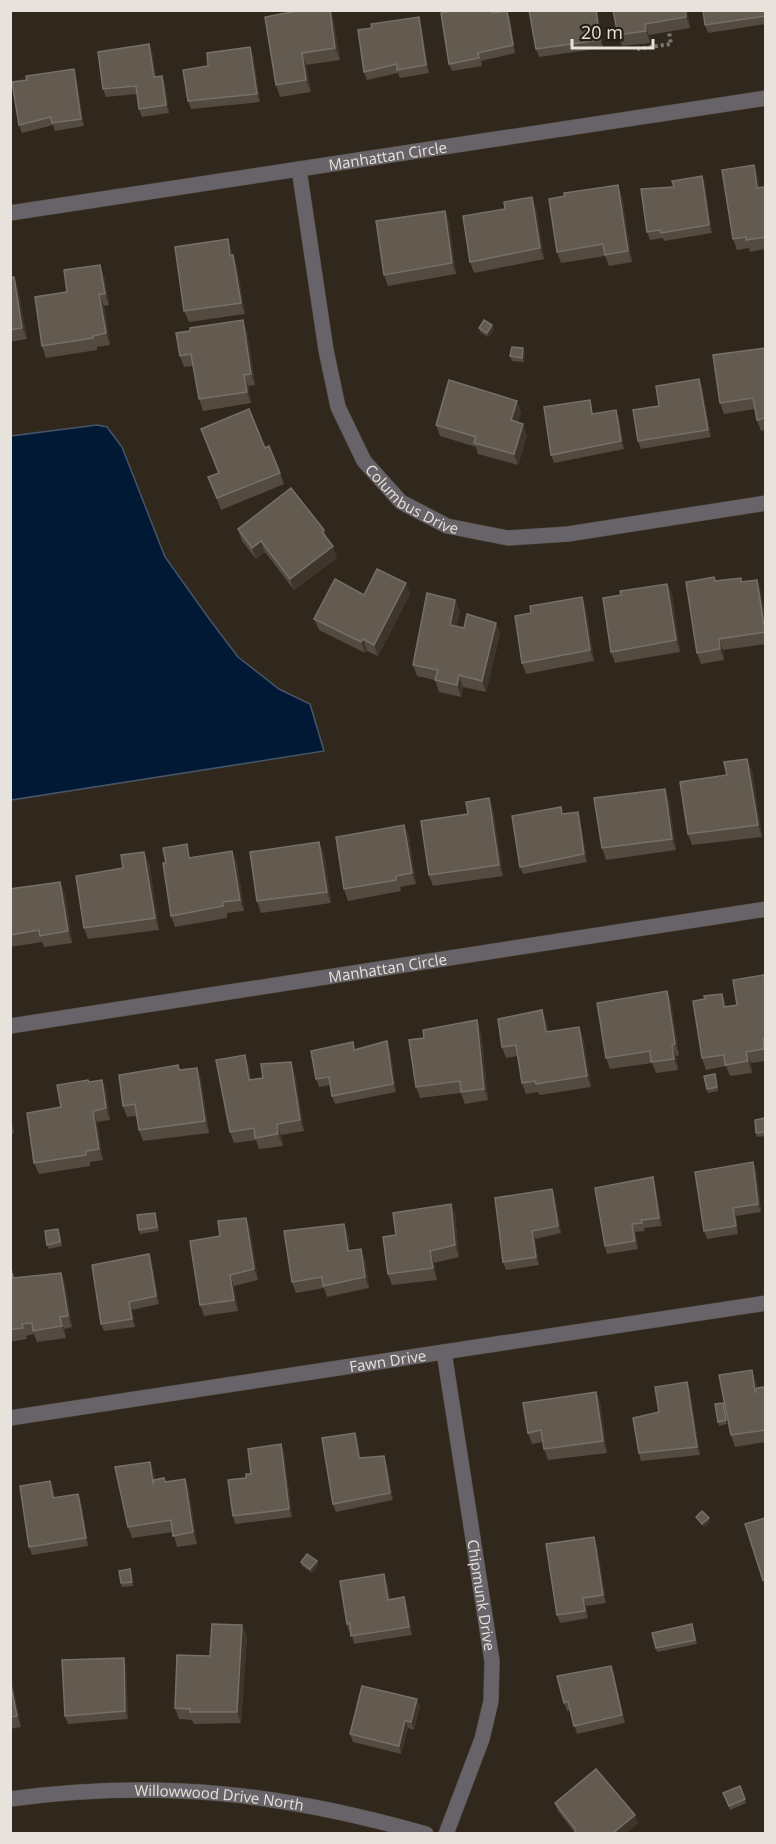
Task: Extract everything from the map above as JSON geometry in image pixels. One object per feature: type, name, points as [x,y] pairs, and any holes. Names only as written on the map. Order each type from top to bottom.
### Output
[{"type":"street","name":"Manhattan Circle","points":[[10,213],[765,98]]},
{"type":"street","name":"Columbus Drive","points":[[299,169],[326,350],[338,407],[364,461],[401,502],[447,526],[508,538],[568,534],[765,503]]},
{"type":"street","name":"Manhattan Circle","points":[[10,1026],[765,909]]},
{"type":"street","name":"Fawn Drive","points":[[10,1418],[765,1303]]},
{"type":"street","name":"Chipmunk Drive","points":[[444,1352],[492,1661],[491,1701],[482,1739],[446,1833]]},
{"type":"street","name":"Willowwood Drive North","points":[[10,1799],[76,1791],[159,1788],[256,1796],[351,1813],[426,1833]]},
{"type":"path","points":[[637,49],[670,44],[669,32]]},
{"type":"water","points":[[97,425],[107,427],[122,447],[165,557],[238,657],[279,689],[310,704],[324,751],[11,800],[11,436]]},
{"type":"building","points":[[302,10],[330,10],[335,48],[302,53],[306,80],[276,85],[265,17]]},
{"type":"building","points":[[457,10],[491,10],[492,13],[507,11],[513,45],[478,53],[479,58],[449,64],[441,13]]},
{"type":"building","points":[[529,10],[596,10],[600,40],[536,49]]},
{"type":"building","points":[[613,10],[685,10],[686,17],[645,24],[646,31],[618,35]]},
{"type":"building","points":[[703,10],[765,10],[765,16],[705,25]]},
{"type":"building","points":[[419,17],[426,65],[397,70],[397,64],[364,72],[358,30],[372,28],[371,24]]},
{"type":"building","points":[[149,44],[154,77],[162,76],[166,105],[139,109],[136,86],[103,89],[98,52]]},
{"type":"building","points":[[250,47],[257,94],[188,101],[183,70],[208,66],[207,53]]},
{"type":"building","points":[[74,69],[81,119],[52,123],[51,117],[19,125],[12,82],[27,80],[26,76]]},
{"type":"building","points":[[754,165],[757,188],[765,187],[765,237],[746,240],[746,237],[733,239],[722,170]]},
{"type":"building","points":[[702,176],[709,225],[661,233],[660,230],[647,232],[641,189],[674,187],[672,181]]},
{"type":"building","points":[[618,185],[628,251],[605,255],[603,244],[557,252],[549,199],[565,196],[564,193]]},
{"type":"building","points":[[532,197],[540,248],[470,262],[463,216],[505,209],[504,202]]},
{"type":"building","points":[[445,211],[452,263],[384,275],[376,221]]},
{"type":"building","points":[[228,239],[241,303],[184,311],[175,247]]},
{"type":"building","points":[[100,265],[105,294],[99,294],[106,333],[93,336],[93,338],[42,346],[35,297],[67,292],[64,270]]},
{"type":"building","points":[[14,277],[22,328],[10,330],[10,278]]},
{"type":"building","points":[[243,320],[251,374],[244,375],[247,392],[199,399],[191,354],[180,356],[176,333],[190,331],[190,328]]},
{"type":"building","points":[[484,320],[492,325],[487,333],[479,328]]},
{"type":"building","points":[[512,347],[523,348],[522,358],[510,356]]},
{"type":"building","points":[[765,348],[765,418],[757,420],[753,398],[720,403],[713,355]]},
{"type":"building","points":[[699,379],[708,430],[638,441],[633,410],[659,406],[656,386]]},
{"type":"building","points":[[449,380],[517,401],[511,420],[523,424],[514,454],[474,443],[476,437],[436,425]]},
{"type":"building","points":[[590,400],[592,414],[616,410],[621,441],[551,455],[544,407]]},
{"type":"building","points":[[249,409],[265,448],[269,446],[280,473],[217,498],[208,477],[219,473],[201,429]]},
{"type":"building","points":[[291,488],[324,530],[322,532],[333,546],[290,579],[261,541],[252,548],[238,529]]},
{"type":"building","points":[[377,569],[406,583],[374,645],[363,639],[361,642],[314,619],[335,579],[364,595]]},
{"type":"building","points":[[714,577],[715,581],[741,578],[741,582],[757,580],[765,632],[719,639],[720,649],[697,653],[686,582]]},
{"type":"building","points":[[667,584],[676,640],[611,652],[603,598],[621,595],[620,591]]},
{"type":"building","points":[[427,593],[455,600],[450,625],[464,628],[467,614],[496,623],[482,681],[459,675],[457,685],[435,680],[438,670],[413,665]]},
{"type":"building","points":[[582,597],[590,650],[522,663],[515,616],[531,613],[530,606]]},
{"type":"building","points":[[747,759],[758,825],[688,834],[680,782],[727,775],[724,762]]},
{"type":"building","points":[[665,789],[672,839],[602,848],[594,798]]},
{"type":"building","points":[[489,798],[499,865],[429,875],[421,821],[468,814],[466,802]]},
{"type":"building","points":[[561,807],[562,814],[578,812],[584,854],[520,867],[512,816]]},
{"type":"building","points":[[404,825],[412,873],[396,876],[396,880],[344,889],[336,837]]},
{"type":"building","points":[[319,842],[327,892],[257,901],[250,852]]},
{"type":"building","points":[[187,844],[189,858],[232,851],[240,900],[223,902],[223,906],[171,916],[163,848]]},
{"type":"building","points":[[144,852],[155,918],[84,928],[76,876],[123,868],[121,855]]},
{"type":"building","points":[[60,882],[68,931],[40,936],[39,930],[10,935],[10,889]]},
{"type":"building","points":[[764,975],[764,1049],[746,1052],[748,1061],[725,1065],[724,1055],[702,1058],[693,1001],[705,999],[704,996],[722,994],[724,1007],[737,1005],[733,980]]},
{"type":"building","points":[[667,991],[675,1044],[672,1045],[674,1059],[651,1062],[650,1051],[606,1058],[597,1003]]},
{"type":"building","points":[[542,1010],[546,1032],[579,1027],[587,1076],[536,1084],[535,1081],[522,1083],[516,1045],[502,1047],[498,1019]]},
{"type":"building","points":[[477,1020],[484,1089],[461,1092],[460,1081],[416,1087],[409,1040],[424,1038],[423,1030]]},
{"type":"building","points":[[387,1041],[393,1084],[332,1096],[329,1077],[316,1079],[311,1051],[353,1042],[354,1050]]},
{"type":"building","points":[[245,1055],[249,1080],[263,1078],[261,1064],[291,1062],[300,1120],[277,1124],[278,1134],[255,1138],[254,1128],[230,1132],[216,1060]]},
{"type":"building","points":[[178,1065],[179,1070],[197,1068],[205,1121],[139,1130],[135,1104],[123,1106],[119,1075]]},
{"type":"building","points":[[715,1074],[717,1087],[707,1089],[704,1076]]},
{"type":"building","points":[[88,1080],[89,1082],[102,1080],[106,1108],[93,1111],[99,1149],[86,1151],[86,1155],[34,1163],[27,1113],[61,1107],[57,1085]]},
{"type":"building","points":[[765,1118],[765,1132],[756,1133],[755,1120]]},
{"type":"building","points":[[753,1162],[758,1204],[733,1208],[736,1226],[704,1231],[695,1172]]},
{"type":"building","points":[[653,1177],[659,1218],[641,1220],[642,1223],[632,1224],[635,1241],[605,1246],[595,1188]]},
{"type":"building","points":[[552,1189],[558,1226],[532,1231],[536,1257],[503,1262],[495,1198]]},
{"type":"building","points":[[451,1204],[455,1245],[430,1251],[433,1268],[388,1274],[383,1237],[396,1235],[393,1213]]},
{"type":"building","points":[[155,1213],[157,1227],[139,1230],[137,1215]]},
{"type":"building","points":[[246,1218],[254,1269],[230,1275],[234,1300],[200,1305],[190,1241],[220,1236],[218,1221]]},
{"type":"building","points":[[344,1224],[348,1251],[361,1249],[365,1277],[323,1286],[322,1277],[292,1282],[284,1231]]},
{"type":"building","points":[[58,1229],[60,1242],[47,1245],[45,1231]]},
{"type":"building","points":[[149,1254],[156,1296],[129,1302],[132,1319],[101,1324],[92,1265]]},
{"type":"building","points":[[10,1265],[13,1278],[61,1273],[68,1316],[60,1317],[62,1326],[33,1331],[32,1323],[22,1324],[23,1328],[10,1330]]},
{"type":"building","points":[[752,1370],[755,1392],[757,1388],[765,1387],[765,1430],[731,1435],[719,1375]]},
{"type":"building","points":[[687,1382],[697,1447],[639,1453],[633,1418],[659,1412],[655,1387]]},
{"type":"building","points":[[596,1392],[603,1441],[544,1449],[541,1430],[528,1433],[523,1403]]},
{"type":"building","points":[[723,1403],[726,1420],[718,1422],[715,1404]]},
{"type":"building","points":[[355,1433],[359,1458],[384,1456],[390,1493],[333,1504],[322,1438]]},
{"type":"building","points":[[281,1444],[289,1509],[233,1516],[228,1480],[246,1478],[246,1474],[251,1474],[248,1449]]},
{"type":"building","points":[[150,1462],[153,1484],[154,1480],[164,1478],[165,1482],[185,1479],[193,1532],[173,1536],[171,1520],[128,1527],[115,1467]]},
{"type":"building","points":[[50,1481],[53,1498],[78,1494],[86,1538],[29,1547],[20,1486]]},
{"type":"building","points":[[702,1511],[709,1518],[702,1524],[696,1517]]},
{"type":"building","points":[[765,1518],[765,1579],[763,1580],[745,1524]]},
{"type":"building","points":[[594,1537],[603,1595],[583,1598],[585,1611],[557,1615],[546,1544]]},
{"type":"building","points":[[307,1554],[317,1561],[310,1569],[301,1562]]},
{"type":"building","points":[[130,1569],[132,1582],[121,1583],[119,1571]]},
{"type":"building","points":[[384,1574],[388,1600],[404,1597],[409,1627],[351,1636],[340,1581]]},
{"type":"building","points":[[212,1624],[242,1625],[237,1712],[190,1712],[190,1709],[175,1708],[177,1655],[210,1656]]},
{"type":"building","points":[[692,1624],[695,1640],[656,1648],[652,1633]]},
{"type":"building","points":[[124,1658],[125,1711],[65,1716],[62,1660]]},
{"type":"building","points":[[611,1666],[622,1715],[574,1726],[568,1701],[564,1703],[557,1676]]},
{"type":"building","points":[[10,1681],[17,1716],[10,1717]]},
{"type":"building","points":[[362,1686],[417,1699],[411,1722],[405,1720],[399,1746],[350,1734]]},
{"type":"building","points":[[596,1769],[635,1815],[613,1833],[576,1833],[555,1803]]},
{"type":"building","points":[[740,1786],[745,1799],[729,1806],[723,1793]]}]
